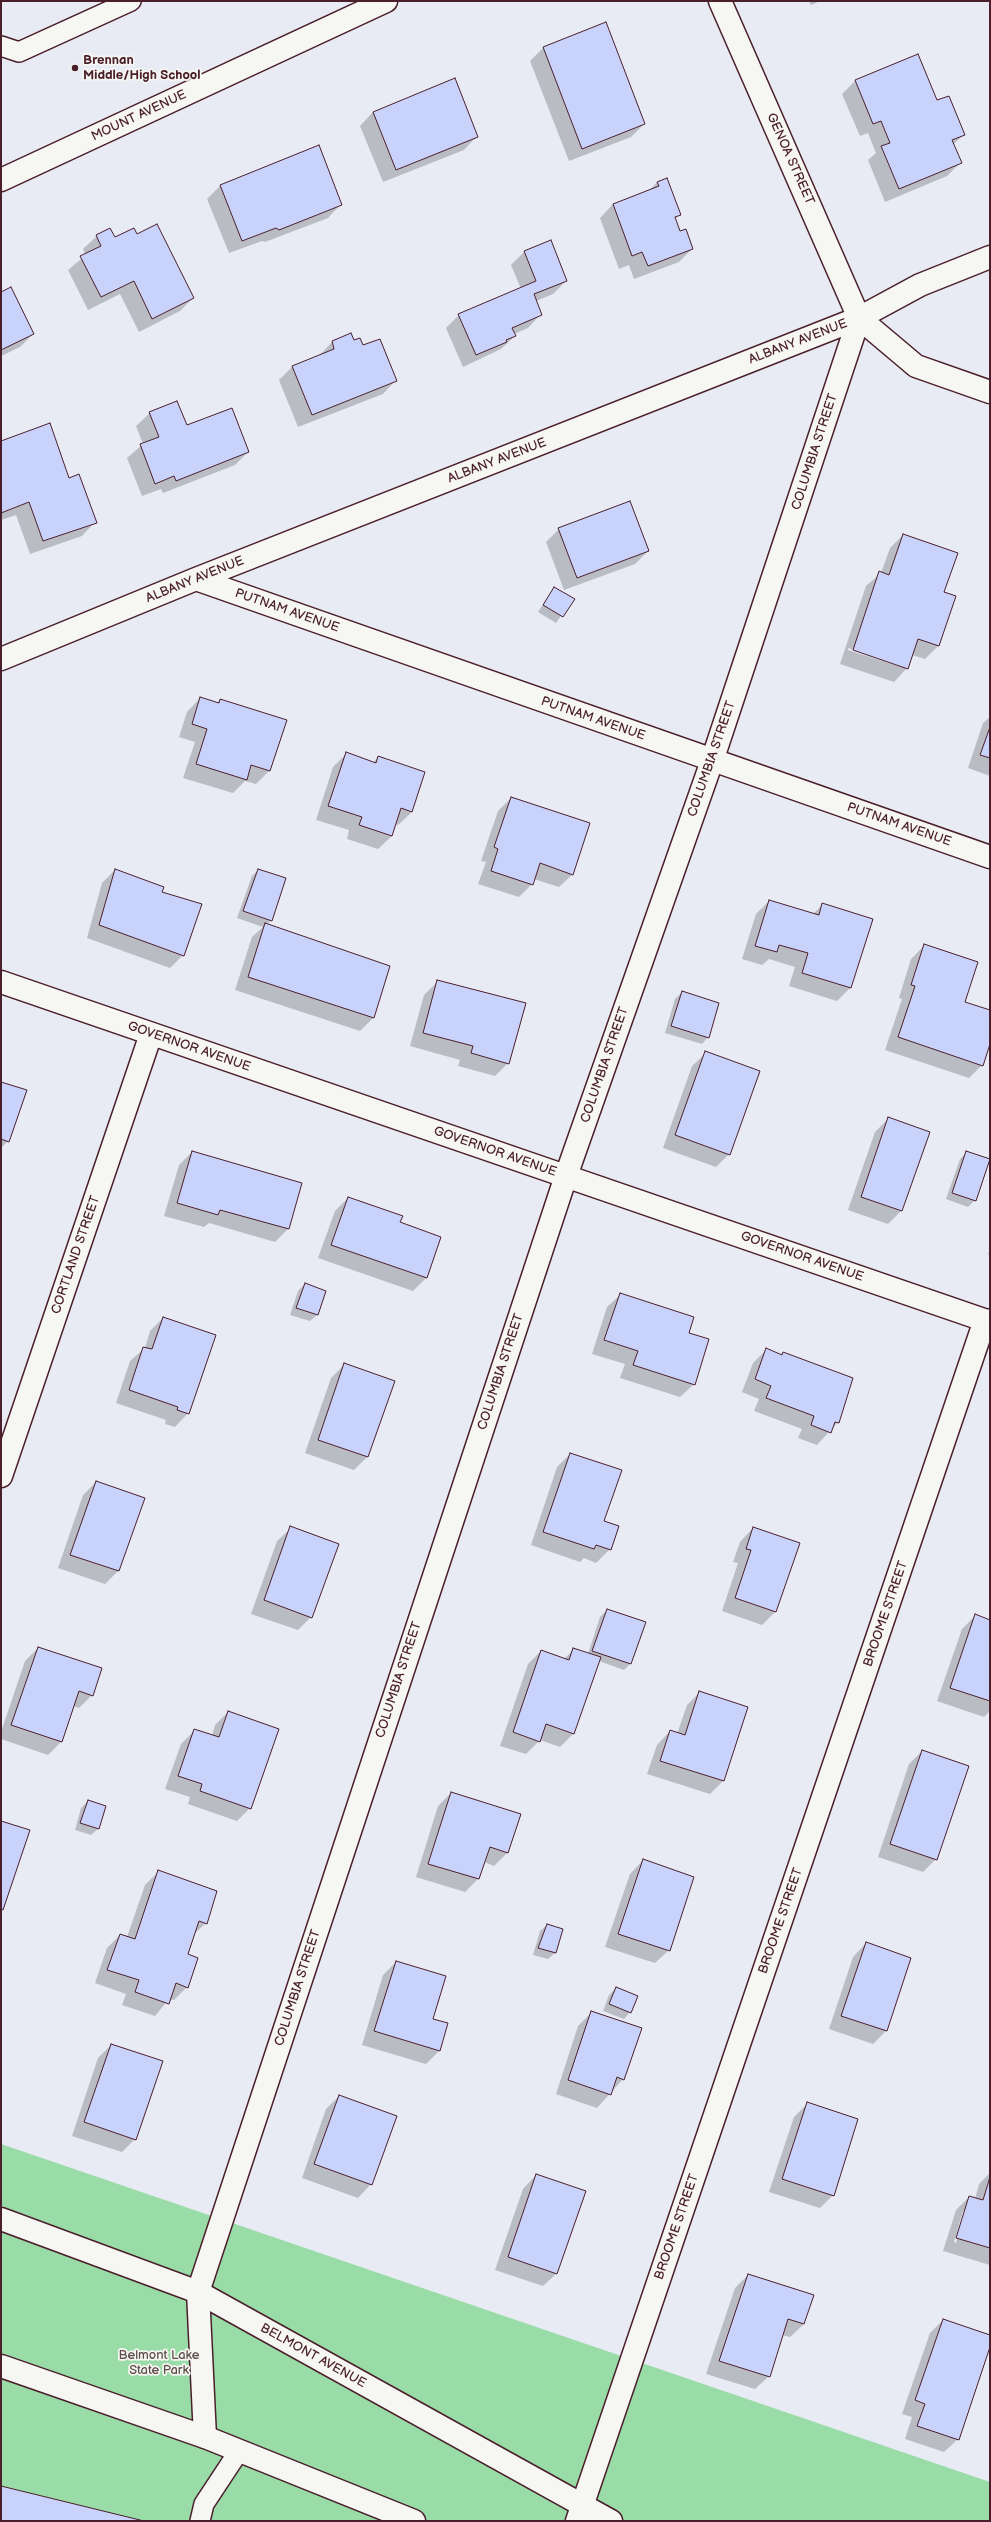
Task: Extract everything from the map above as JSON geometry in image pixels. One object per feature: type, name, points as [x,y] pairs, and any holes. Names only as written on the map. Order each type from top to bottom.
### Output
[{"type":"street","name":"MOUNT AVENUE","points":[[1,180],[386,1]]},
{"type":"street","name":"GENOA STREET","points":[[720,1],[860,318]]},
{"type":"street","name":"ALBANY AVENUE","points":[[1,659],[196,579],[860,318],[920,286],[990,257]]},
{"type":"street","points":[[860,318],[916,366],[990,392]]},
{"type":"street","name":"COLUMBIA STREET","points":[[205,2437],[198,2292],[566,1176],[712,761],[860,318]]},
{"type":"street","name":"PUTNAM AVENUE","points":[[196,579],[712,761],[990,856]]},
{"type":"street","name":"GOVERNOR AVENUE","points":[[1,982],[988,1321]]},
{"type":"street","name":"CORTLAND STREET","points":[[1,1476],[151,1034]]},
{"type":"street","name":"BROOME STREET","points":[[580,2513],[988,1321]]},
{"type":"street","name":"BELMONT AVENUE","points":[[1,2219],[198,2292],[580,2513],[611,2521]]},
{"type":"street","points":[[1,2366],[205,2437],[414,2521]]},
{"type":"lane","points":[[1,46],[19,52],[131,1]]},
{"type":"lane","points":[[200,2521],[204,2504],[239,2451]]},
{"type":"green space","name":"Belmont Lake State Park","points":[[1,2144],[990,2482],[990,2521],[1,2521]]},
{"type":"building","points":[[606,22],[645,124],[582,149],[543,47]]},
{"type":"building","points":[[918,54],[937,100],[949,96],[965,135],[952,140],[962,163],[899,189],[881,146],[890,143],[881,121],[873,124],[855,80]]},
{"type":"building","points":[[455,78],[478,137],[396,170],[373,112]]},
{"type":"building","points":[[319,145],[342,205],[279,230],[276,228],[242,241],[220,185]]},
{"type":"building","points":[[667,178],[681,215],[675,217],[680,231],[686,229],[693,249],[648,266],[642,252],[632,256],[613,204],[659,186],[657,182]]},
{"type":"building","points":[[157,224],[194,298],[152,319],[134,281],[101,297],[80,256],[101,246],[96,235],[110,228],[115,237],[134,228],[137,234]]},
{"type":"building","points":[[551,240],[567,281],[534,294],[542,315],[512,328],[516,336],[506,340],[507,342],[476,355],[458,314],[536,281],[524,251]]},
{"type":"building","points":[[11,287],[34,334],[1,350],[1,292]]},
{"type":"building","points":[[351,333],[354,340],[360,338],[363,345],[380,339],[397,381],[312,415],[292,366],[334,349],[332,341]]},
{"type":"building","points":[[177,401],[187,425],[232,408],[249,452],[176,481],[174,476],[155,484],[140,444],[159,437],[149,412]]},
{"type":"building","points":[[50,423],[69,478],[79,474],[97,523],[43,541],[29,502],[1,513],[1,441]]},
{"type":"building","points":[[630,501],[649,551],[577,578],[558,528]]},
{"type":"building","points":[[903,534],[958,553],[944,592],[956,596],[939,646],[918,639],[908,669],[853,650],[879,571],[889,575]]},
{"type":"building","points":[[554,587],[575,599],[563,617],[543,605]]},
{"type":"building","points":[[200,697],[219,703],[220,699],[287,720],[270,771],[251,765],[247,780],[196,764],[207,729],[192,724]]},
{"type":"building","points":[[990,727],[990,758],[980,755]]},
{"type":"building","points":[[346,752],[376,763],[378,756],[425,772],[412,812],[401,808],[392,836],[359,825],[362,817],[328,806]]},
{"type":"building","points":[[511,797],[590,823],[573,875],[540,863],[533,885],[491,871],[498,849],[494,847]]},
{"type":"building","points":[[115,869],[164,887],[162,892],[202,904],[184,956],[99,925]]},
{"type":"building","points":[[258,869],[286,878],[272,921],[243,911]]},
{"type":"building","points":[[769,900],[819,915],[822,903],[873,919],[851,988],[802,973],[808,953],[779,945],[777,952],[755,946]]},
{"type":"building","points":[[265,923],[390,966],[374,1018],[248,977]]},
{"type":"building","points":[[924,944],[978,962],[965,1002],[990,1010],[990,1044],[983,1066],[898,1037],[915,986],[911,985]]},
{"type":"building","points":[[437,980],[526,1003],[509,1064],[471,1053],[473,1046],[423,1033]]},
{"type":"building","points":[[682,991],[719,1003],[709,1038],[671,1026]]},
{"type":"building","points":[[705,1051],[760,1071],[730,1155],[675,1135]]},
{"type":"building","points":[[1,1082],[27,1090],[9,1142],[1,1139]]},
{"type":"building","points":[[888,1117],[930,1132],[902,1211],[861,1197]]},
{"type":"building","points":[[192,1151],[302,1183],[289,1229],[220,1210],[218,1215],[177,1203]]},
{"type":"building","points":[[966,1151],[990,1159],[976,1201],[952,1193]]},
{"type":"building","points":[[348,1197],[403,1216],[400,1222],[441,1237],[427,1278],[331,1245]]},
{"type":"building","points":[[305,1283],[326,1291],[318,1315],[296,1308]]},
{"type":"building","points":[[620,1293],[694,1317],[689,1333],[709,1339],[695,1385],[633,1365],[638,1351],[604,1340]]},
{"type":"building","points":[[163,1317],[216,1335],[189,1414],[177,1410],[178,1407],[129,1390],[143,1347],[152,1349]]},
{"type":"building","points":[[766,1348],[782,1355],[783,1352],[853,1378],[839,1423],[835,1422],[831,1433],[811,1425],[814,1416],[766,1398],[771,1386],[755,1379]]},
{"type":"building","points":[[344,1363],[395,1381],[368,1457],[318,1440]]},
{"type":"building","points":[[570,1453],[622,1470],[604,1521],[619,1526],[611,1550],[596,1545],[594,1549],[543,1532]]},
{"type":"building","points":[[96,1481],[145,1498],[119,1571],[70,1555]]},
{"type":"building","points":[[290,1526],[339,1544],[312,1618],[264,1600]]},
{"type":"building","points":[[753,1527],[800,1543],[776,1612],[735,1598],[751,1550],[746,1549]]},
{"type":"building","points":[[607,1609],[646,1622],[631,1664],[592,1651]]},
{"type":"building","points":[[975,1614],[990,1620],[990,1701],[950,1688]]},
{"type":"building","points":[[38,1647],[102,1668],[93,1696],[79,1691],[62,1742],[11,1725]]},
{"type":"building","points":[[573,1648],[601,1657],[574,1734],[546,1724],[540,1742],[513,1732],[541,1650],[569,1660]]},
{"type":"building","points":[[699,1691],[748,1707],[724,1781],[660,1761],[670,1730],[685,1735]]},
{"type":"building","points":[[228,1711],[279,1729],[251,1809],[200,1791],[202,1784],[178,1776],[194,1729],[219,1737]]},
{"type":"building","points":[[922,1750],[969,1766],[937,1860],[890,1844]]},
{"type":"building","points":[[451,1792],[521,1814],[508,1853],[490,1847],[479,1879],[428,1864]]},
{"type":"building","points":[[88,1800],[106,1806],[99,1829],[80,1823]]},
{"type":"building","points":[[1,1821],[30,1830],[3,1910],[1,1909]]},
{"type":"building","points":[[643,1859],[694,1877],[670,1951],[618,1934]]},
{"type":"building","points":[[158,1870],[217,1891],[207,1924],[199,1921],[188,1954],[198,1958],[188,1988],[176,1983],[169,2004],[135,1992],[139,1980],[107,1970],[120,1934],[135,1939]]},
{"type":"building","points":[[547,1924],[563,1929],[556,1953],[538,1948]]},
{"type":"building","points":[[866,1942],[911,1958],[887,2031],[841,2016]]},
{"type":"building","points":[[396,1961],[446,1976],[433,2019],[448,2023],[440,2051],[374,2031]]},
{"type":"building","points":[[616,1987],[638,1996],[631,2013],[609,2004]]},
{"type":"building","points":[[591,2011],[642,2028],[624,2080],[617,2077],[611,2095],[568,2080]]},
{"type":"building","points":[[111,2044],[163,2061],[136,2140],[84,2122]]},
{"type":"building","points":[[339,2095],[397,2116],[372,2185],[314,2164]]},
{"type":"building","points":[[807,2102],[858,2119],[834,2196],[782,2179]]},
{"type":"building","points":[[536,2174],[586,2191],[557,2274],[508,2257]]},
{"type":"building","points":[[990,2177],[990,2248],[956,2238],[969,2196],[983,2200]]},
{"type":"building","points":[[748,2274],[814,2295],[804,2324],[788,2319],[770,2377],[719,2361]]},
{"type":"building","points":[[943,2319],[990,2335],[990,2347],[959,2440],[917,2426],[925,2404],[915,2400]]},
{"type":"building","points":[[1,2486],[144,2521],[1,2521]]},
{"type":"place","name":"Brennan Middle/High School","points":[[75,68]]}]
